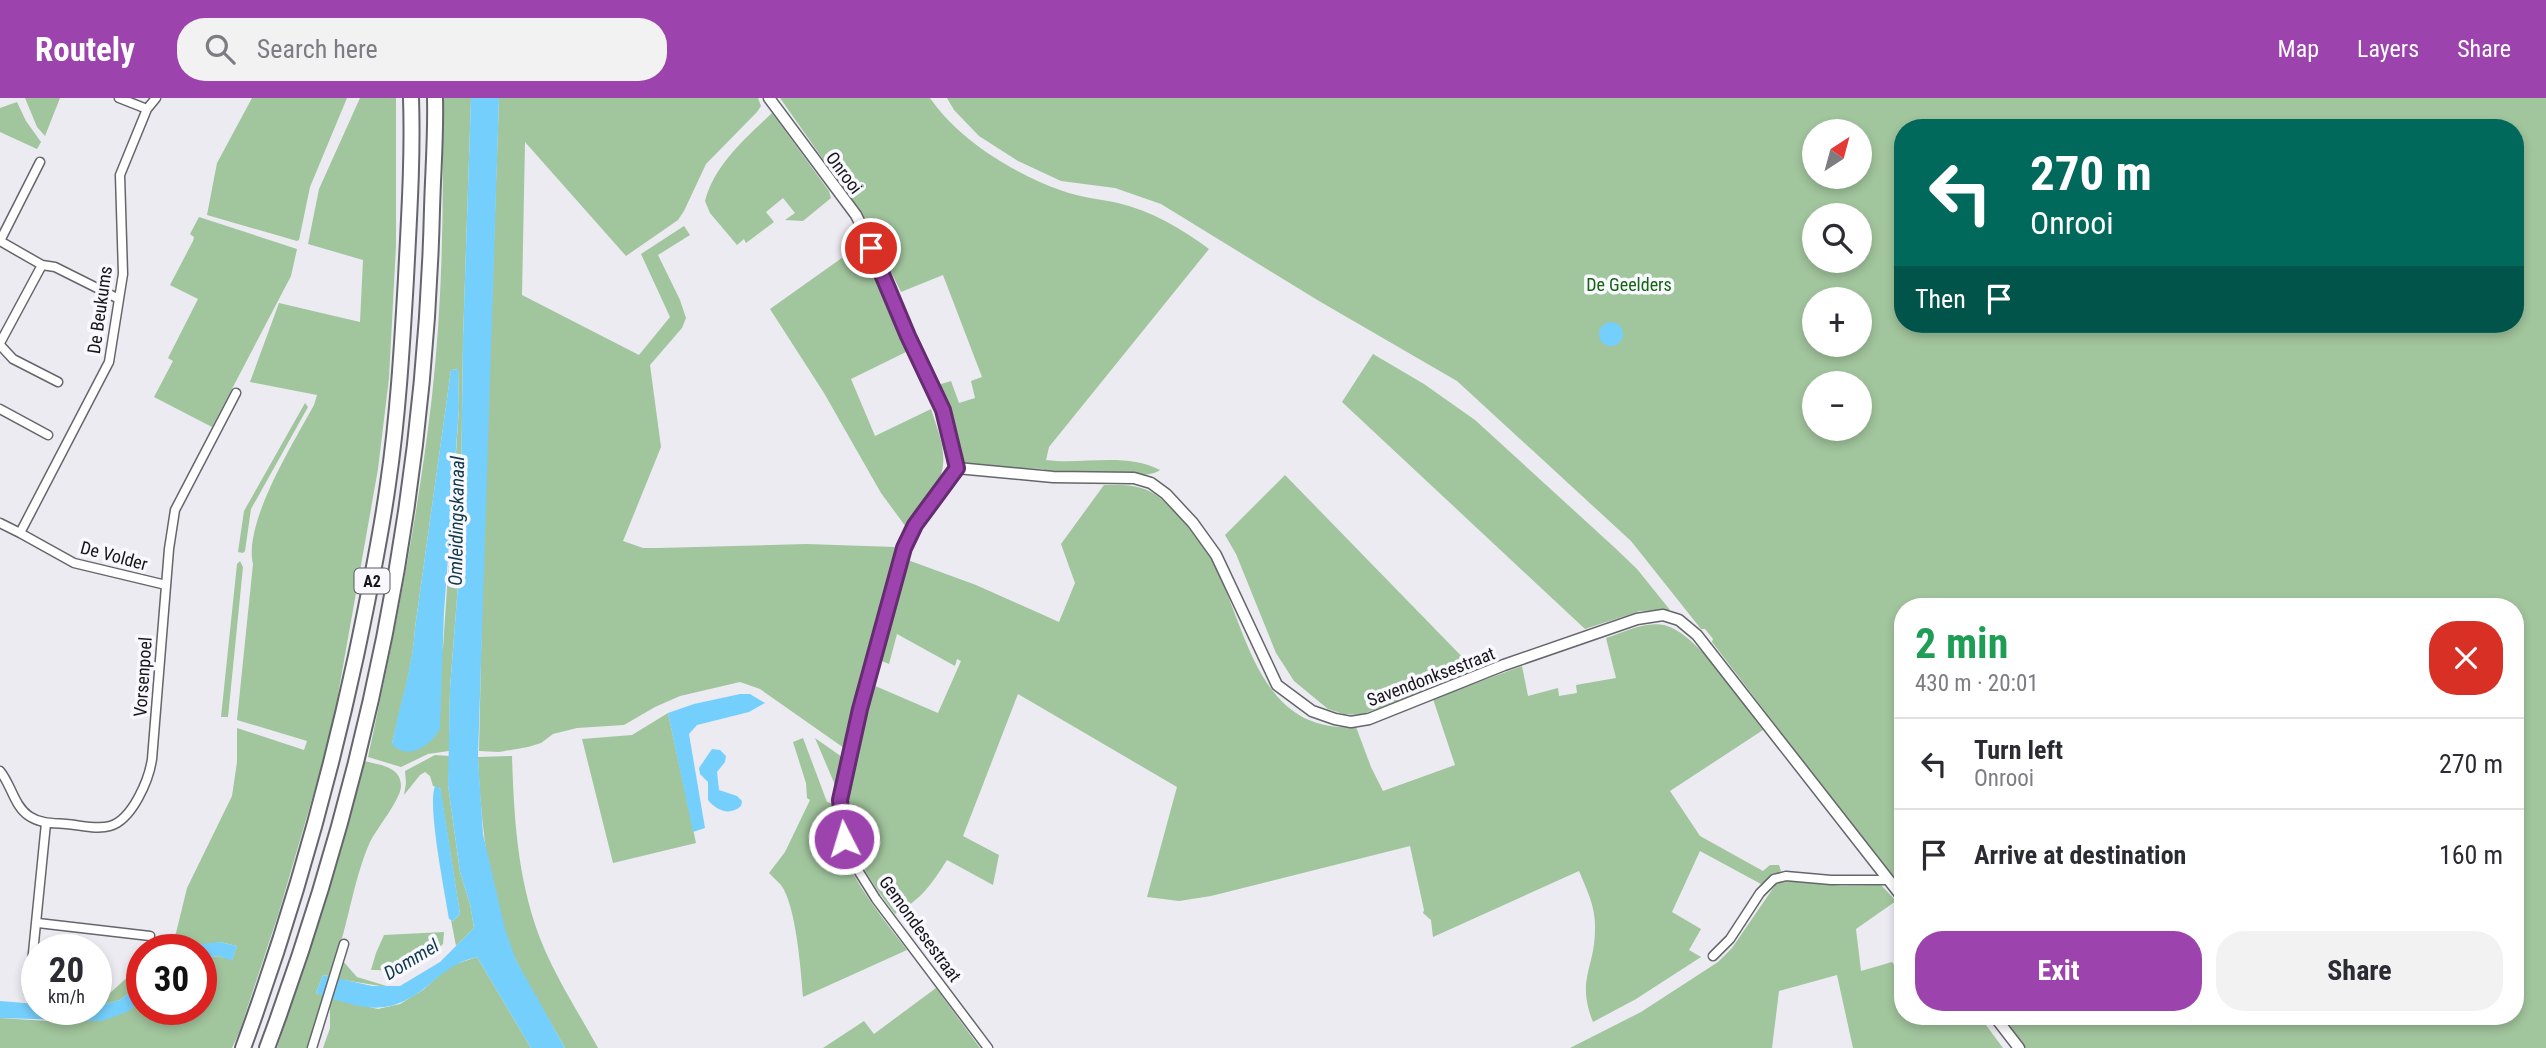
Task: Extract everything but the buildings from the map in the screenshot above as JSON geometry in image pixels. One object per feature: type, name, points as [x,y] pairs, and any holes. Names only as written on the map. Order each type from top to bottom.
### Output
[{"type":"highway","name":"A2","points":[[243,1048],[306,858],[339,731],[378,548],[390,471],[403,335],[410,198],[411,98]]},
{"type":"highway","name":"A2","points":[[267,1048],[302,953],[364,733],[401,550],[422,394],[427,333],[435,98]]},
{"type":"street","points":[[119,98],[147,109]]},
{"type":"street","name":"De Beukums","points":[[20,533],[109,362],[123,262],[120,175],[147,109],[156,98]]},
{"type":"street","name":"Onrooi","points":[[769,98],[856,215],[943,410],[957,468]]},
{"type":"street","points":[[40,162],[0,241],[42,265],[55,267],[118,299]]},
{"type":"street","points":[[42,265],[0,344],[13,359],[58,382]]},
{"type":"street","name":"Vorsenpoel","points":[[0,771],[21,809],[30,817],[46,823],[102,828],[123,820],[130,811],[147,781],[153,747],[175,510],[236,393]]},
{"type":"street","points":[[0,410],[48,435]]},
{"type":"street","name":"Savendonksestraat","points":[[957,468],[1053,477],[1134,478],[1152,483],[1194,523],[1216,555],[1277,685],[1312,711],[1335,719],[1351,722],[1369,719],[1504,665],[1637,619],[1663,615],[1679,620],[1697,635],[1894,887]]},
{"type":"street","name":"Gemondesestraat","points":[[957,468],[915,525],[904,548],[860,709],[840,800],[844,839],[856,867],[876,898],[988,1048]]},
{"type":"street","points":[[0,523],[20,533]]},
{"type":"street","name":"De Volder","points":[[20,533],[74,563],[166,585]]},
{"type":"street","points":[[36,934],[46,823]]},
{"type":"street","points":[[1713,956],[1730,939],[1760,893],[1774,879],[1786,876],[1831,880],[1889,880]]},
{"type":"street","points":[[38,923],[133,934]]},
{"type":"street","points":[[312,1048],[344,944]]},
{"type":"street","points":[[2001,1025],[2019,1048]]},
{"type":"green space","points":[[25,98],[60,98],[45,136],[37,127]]},
{"type":"green space","points":[[252,98],[347,98],[310,187],[297,241],[207,215],[217,163]]},
{"type":"green space","points":[[360,98],[396,98],[396,246],[389,378],[378,469],[331,734],[279,912],[239,1033],[232,1048],[0,1048],[0,1018],[21,1019],[21,1025],[112,1025],[112,1015],[126,1010],[126,1025],[217,1025],[217,956],[232,960],[237,946],[217,943],[217,934],[175,934],[187,888],[232,796],[237,762],[237,728],[304,750],[307,741],[237,720],[256,527],[272,483],[317,395],[250,382],[279,303],[360,322],[363,260],[308,244],[319,189]]},
{"type":"green space","points":[[442,98],[471,98],[463,339],[460,559],[450,688],[449,751],[428,754],[401,767],[368,757],[420,487],[432,396],[441,284]],"holes":[[[458,369],[459,408],[443,648],[392,744],[412,658],[451,370]]]},
{"type":"green space","points":[[499,98],[758,98],[761,106],[757,112],[706,164],[678,220],[626,256],[525,142],[522,295],[639,355],[670,317],[641,254],[684,226],[690,235],[658,255],[686,318],[682,328],[650,365],[661,447],[623,541],[643,548],[806,544],[896,547],[844,748],[760,689],[740,682],[680,696],[624,725],[577,728],[553,734],[541,743],[528,747],[499,752],[479,751]]},
{"type":"green space","points":[[780,98],[930,98],[971,141],[1024,174],[1067,192],[1143,211],[1177,228],[1209,249],[1049,447],[1046,460],[1118,460],[1160,470],[1141,475],[1108,476],[1049,473],[1043,469],[963,466],[952,420],[938,385],[951,381],[959,403],[975,398],[971,381],[982,377],[943,275],[901,292],[865,219]]},
{"type":"green space","name":"De Geelders","points":[[947,98],[2546,98],[2546,1048],[2024,1048],[2007,1025],[2524,1025],[2524,598],[1894,598],[1894,880],[1712,642],[1713,639],[1705,629],[1701,629],[1631,541],[1457,381],[1319,301],[1161,204],[1115,188],[1061,181],[1018,161],[979,136],[954,110]]},
{"type":"green space","points":[[17,102],[41,142],[37,149],[0,132],[0,108]]},
{"type":"green space","points":[[772,113],[829,191],[831,198],[803,221],[785,220],[795,213],[783,198],[766,212],[774,222],[746,243],[744,239],[737,245],[710,213],[705,201],[723,164]]},
{"type":"green space","points":[[199,217],[297,249],[291,276],[212,427],[154,397],[173,361],[168,358],[198,299],[170,285],[193,241],[194,237],[190,234]]},
{"type":"green space","points":[[857,236],[908,351],[851,379],[875,436],[931,409],[942,444],[941,475],[929,497],[906,527],[881,493],[824,393],[770,309],[846,255],[847,243]]},
{"type":"green space","points":[[1373,354],[1424,384],[1475,420],[1637,569],[1670,610],[1640,611],[1585,629],[1342,402]]},
{"type":"green space","points":[[305,403],[308,407],[251,509],[245,551],[238,552],[244,511]]},
{"type":"green space","points":[[1285,475],[1473,668],[1464,676],[1360,715],[1328,709],[1294,681],[1276,653],[1236,554],[1225,535]]},
{"type":"green space","points":[[1104,485],[1132,486],[1147,490],[1183,521],[1211,558],[1248,647],[1277,696],[1297,714],[1323,725],[1356,727],[1383,791],[1455,765],[1433,699],[1522,666],[1528,696],[1558,688],[1559,696],[1577,693],[1576,685],[1616,678],[1606,638],[1649,624],[1664,625],[1677,631],[1691,641],[1718,670],[1763,730],[1670,791],[1700,836],[1763,871],[1770,865],[1779,865],[1781,871],[1761,884],[1700,851],[1672,912],[1701,929],[1689,950],[1701,957],[1636,999],[1593,1022],[1588,1007],[1586,984],[1594,943],[1595,921],[1579,871],[1433,937],[1431,920],[1423,913],[1410,846],[1211,896],[1179,901],[1147,897],[1177,787],[1018,694],[963,836],[999,855],[993,885],[947,860],[925,891],[895,914],[855,850],[844,806],[873,685],[938,713],[961,661],[957,659],[955,666],[897,634],[889,664],[879,660],[905,559],[976,585],[1059,622],[1075,583],[1061,544]]},
{"type":"green space","points":[[240,561],[243,567],[228,717],[221,717],[237,564]]},
{"type":"green space","points":[[668,713],[696,843],[613,863],[582,739],[632,735]]},
{"type":"green space","points":[[803,738],[827,802],[834,804],[836,825],[848,864],[869,900],[907,950],[803,997],[797,939],[790,907],[781,885],[769,873],[785,852],[810,800],[807,798],[806,783],[793,742]]},
{"type":"green space","points":[[815,738],[842,757],[835,785]]},
{"type":"green space","points":[[435,755],[450,756],[448,785],[460,872],[474,928],[456,946],[451,920],[460,914],[440,788],[433,786],[430,776],[425,772],[404,795],[405,771]]},
{"type":"green space","points":[[512,756],[519,854],[535,925],[550,961],[598,1048],[565,1048],[515,958],[498,909],[484,833],[478,757]]},
{"type":"green space","points":[[364,761],[393,770],[400,779],[400,792],[370,842],[358,875],[335,960],[329,976],[323,975],[316,993],[323,995],[310,1048],[277,1048],[337,864]]},
{"type":"green space","points":[[1786,880],[1842,886],[1881,885],[1894,899],[1894,902],[1856,929],[1861,971],[1892,962],[1894,965],[1894,1025],[1986,1025],[2003,1048],[1853,1048],[1837,975],[1779,991],[1772,1048],[1570,1048],[1641,1012],[1718,962],[1732,948],[1776,884]]},
{"type":"green space","points":[[444,932],[443,944],[418,963],[403,969],[371,970],[384,935]]},
{"type":"green space","points":[[477,957],[531,1048],[323,1048],[330,1028],[330,998],[378,1009],[400,1004],[423,990],[450,966]]},
{"type":"green space","points":[[342,960],[357,977],[393,988],[337,979]]},
{"type":"green space","points":[[126,978],[126,995],[112,1002],[112,991]]},
{"type":"green space","points":[[936,988],[980,1048],[823,1048],[864,1021],[874,1034]]},
{"type":"water","points":[[471,98],[499,98],[478,757],[483,834],[505,929],[516,960],[565,1048],[531,1048],[477,957],[457,964],[415,995],[388,1006],[362,1006],[316,993],[323,975],[372,986],[400,986],[440,962],[474,928],[460,872],[448,785],[450,688],[460,559],[463,339]]},
{"type":"water","points":[[1611,322],[1619,326],[1623,334],[1619,342],[1611,346],[1603,342],[1599,334],[1603,326]]},
{"type":"water","points":[[458,369],[459,408],[444,612],[440,728],[426,745],[405,751],[392,744],[412,658],[451,370]]},
{"type":"water","points":[[740,694],[750,694],[765,703],[749,712],[697,725],[689,734],[705,828],[693,832],[668,713]]},
{"type":"water","points":[[712,749],[720,750],[726,756],[717,772],[719,790],[737,796],[742,801],[741,806],[732,811],[719,809],[708,800],[708,782],[700,774],[699,768]]},
{"type":"water","points":[[435,786],[441,791],[460,914],[453,921],[449,919],[438,850],[433,811]]},
{"type":"water","points":[[217,942],[237,946],[232,961],[217,956]]},
{"type":"water","points":[[126,995],[126,1012],[112,1017],[112,1002]]},
{"type":"water","points":[[0,1001],[21,1003],[21,1019],[0,1018]]},
{"type":"route","points":[[844,839],[840,800],[860,709],[904,548],[915,525],[957,468],[943,410],[871,248]]},
{"type":"water label","name":"Omleidingskanaal","points":[[456,521]]},
{"type":"water label","name":"Dommel","points":[[411,959]]}]
